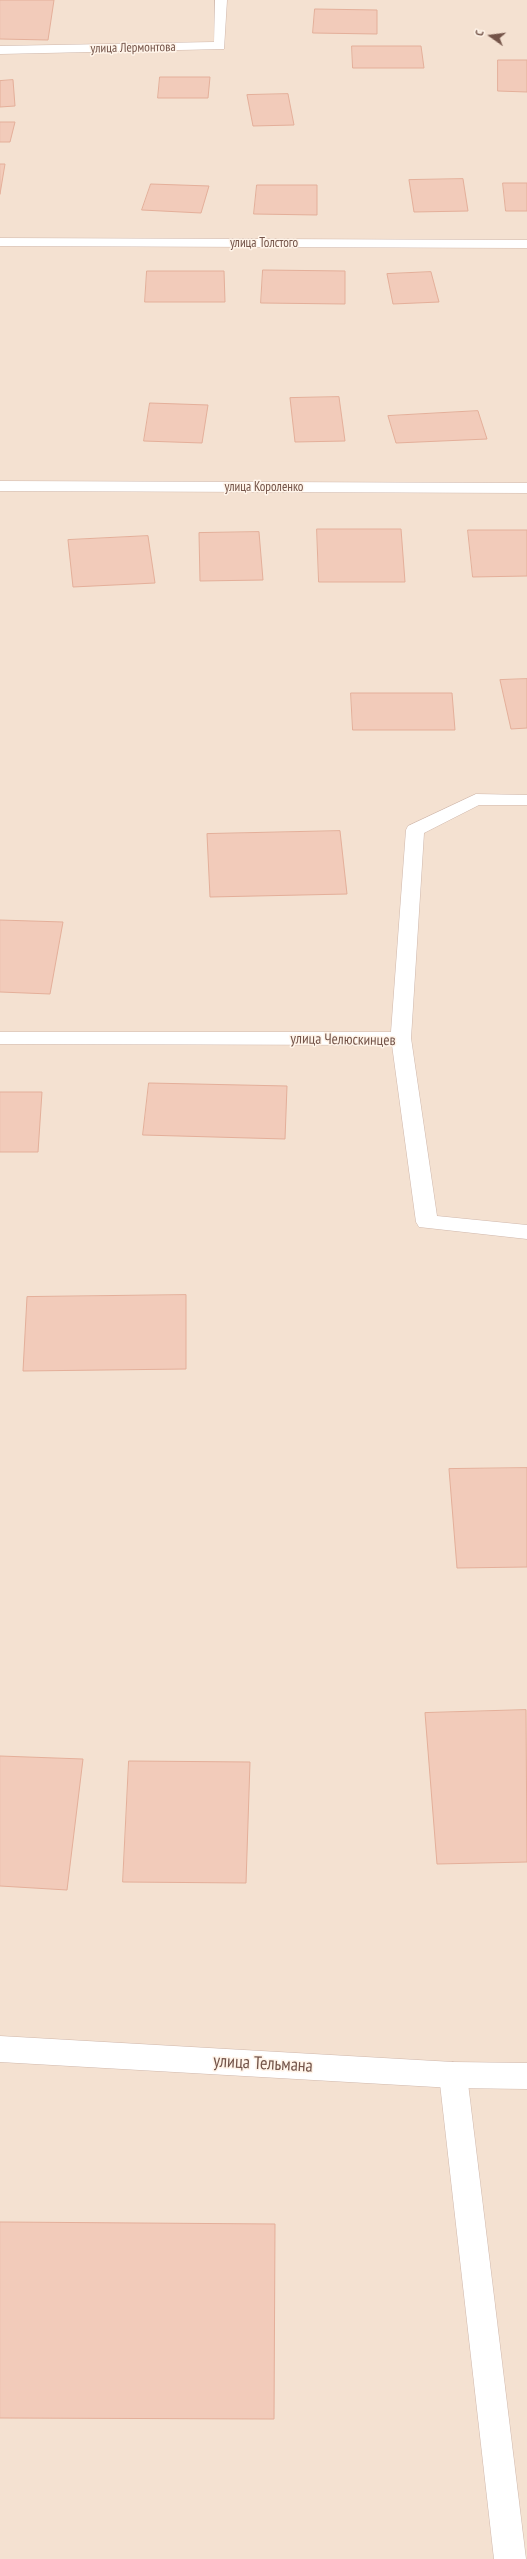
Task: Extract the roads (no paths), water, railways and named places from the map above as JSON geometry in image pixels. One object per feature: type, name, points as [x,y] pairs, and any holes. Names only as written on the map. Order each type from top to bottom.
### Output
[{"type":"street","name":"улица Лермонтова","points":[[0,50],[220,46],[221,0]]},
{"type":"street","name":"улица Толстого","points":[[0,242],[527,244]]},
{"type":"street","name":"улица Короленко","points":[[0,486],[527,488]]},
{"type":"street","points":[[401,1038],[415,830],[476,799],[527,800]]},
{"type":"street","name":"улица Челюскинцев","points":[[0,1038],[341,1040],[401,1038],[427,1222],[527,1232]]},
{"type":"street","name":"улица Тельмана","points":[[0,2050],[454,2075],[527,2076]]},
{"type":"street","points":[[454,2075],[510,2559]]}]
